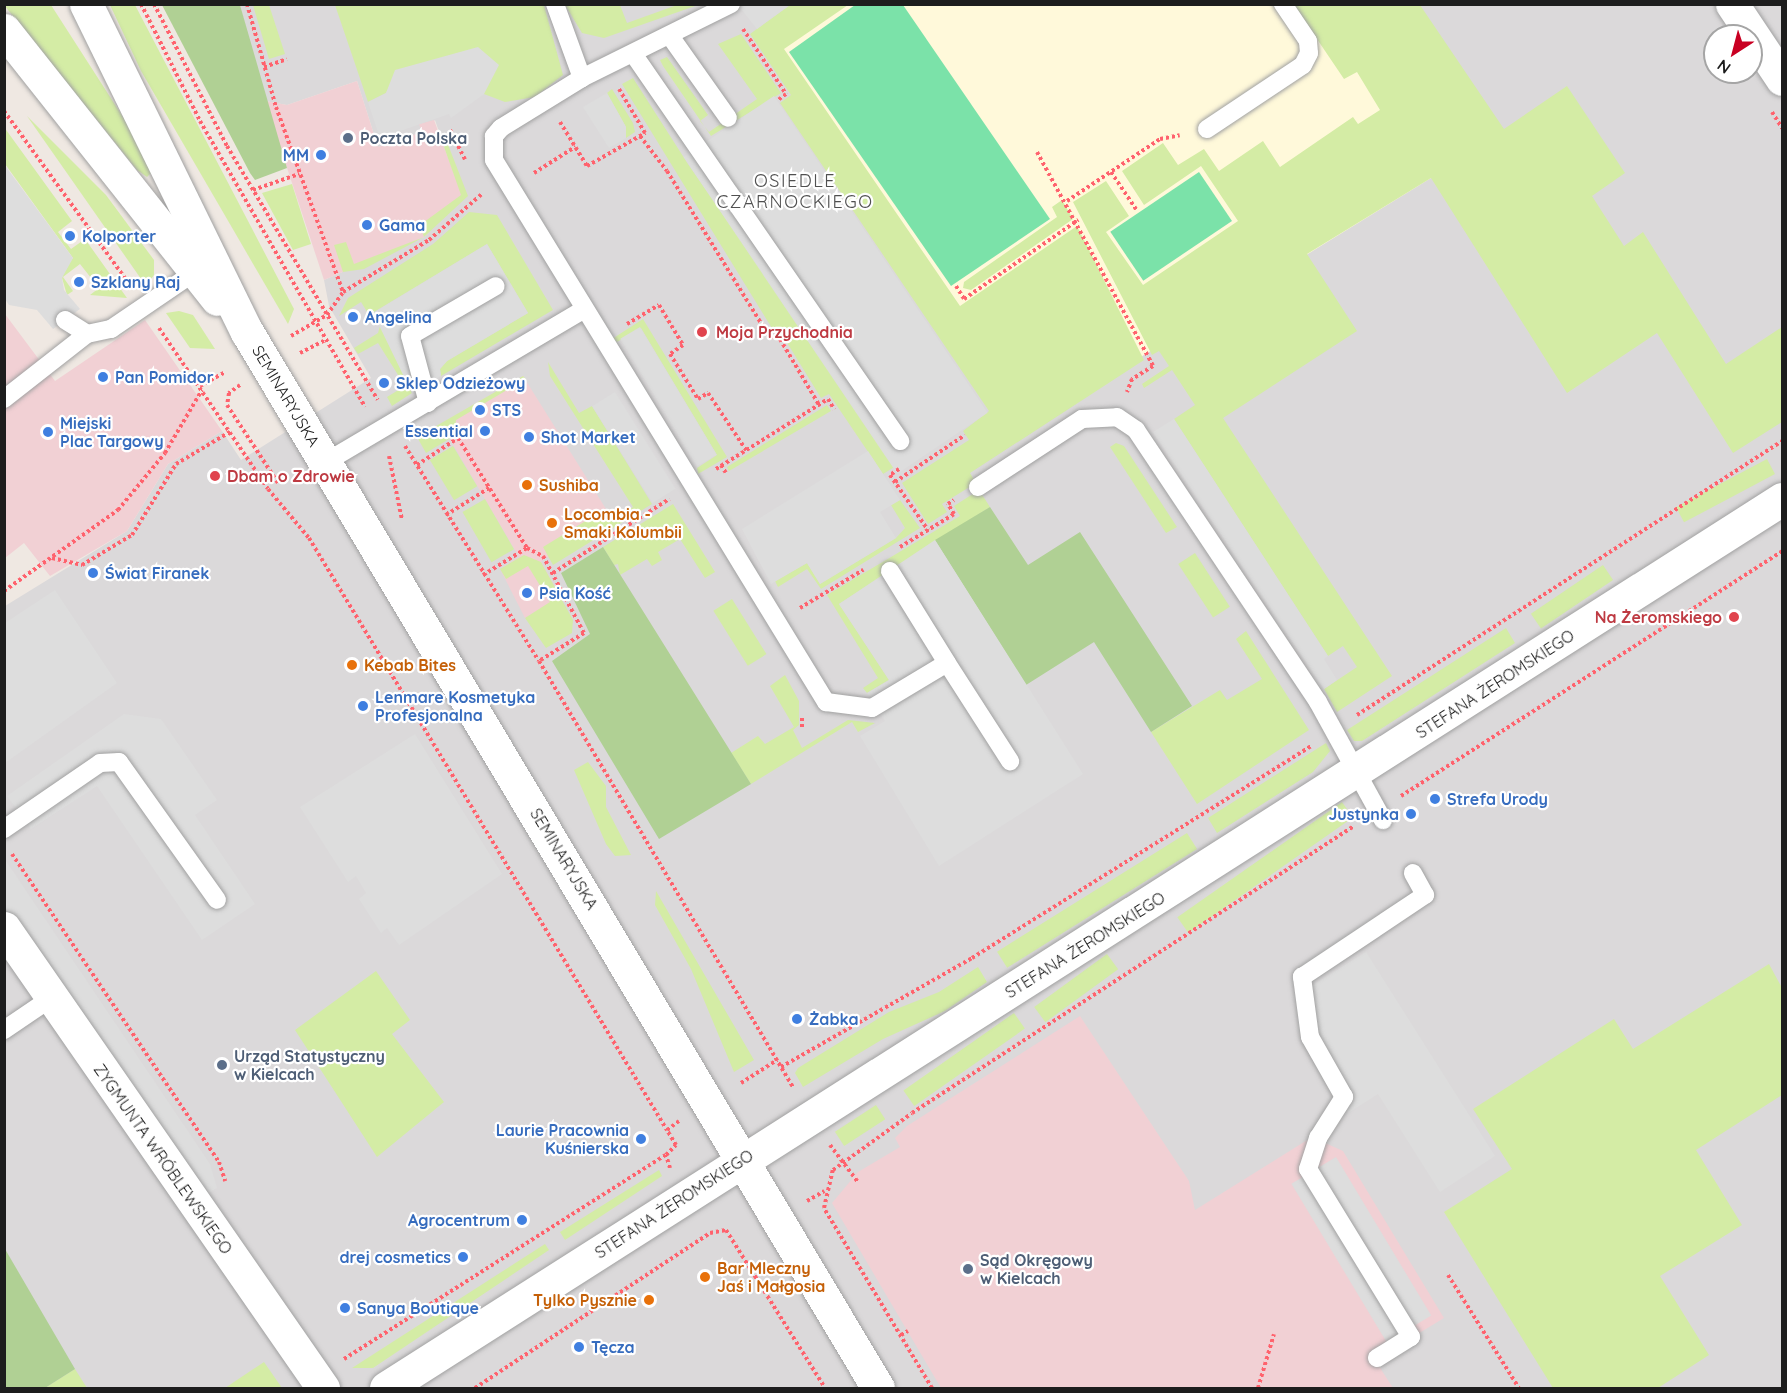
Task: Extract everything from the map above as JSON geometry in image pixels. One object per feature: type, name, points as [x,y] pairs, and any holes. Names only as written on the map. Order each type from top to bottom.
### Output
[{"type":"street","name":"SEMINARYJSKA","points":[[86,4],[247,332],[878,1389]]},
{"type":"street","points":[[1732,4],[1782,78]]},
{"type":"street","name":"SEMINARYJSKA","points":[[4,30],[195,272],[247,332]]},
{"type":"street","name":"STEFANA ŻEROMSKIEGO","points":[[386,1389],[743,1160],[1354,775],[1782,499]]},
{"type":"street","name":"ZYGMUNTA WRÓBLEWSKIEGO","points":[[4,928],[51,998],[330,1376]]},
{"type":"lane","points":[[555,4],[582,78]]},
{"type":"lane","points":[[1208,129],[1303,65],[1309,53],[1308,41],[1283,4]]},
{"type":"lane","points":[[729,5],[634,55],[582,78],[501,129],[492,148],[501,174],[601,340],[753,571],[826,702],[872,708],[947,663]]},
{"type":"lane","points":[[670,36],[728,118]]},
{"type":"lane","points":[[634,55],[900,441]]},
{"type":"lane","points":[[4,399],[87,334],[111,329],[195,272]]},
{"type":"lane","points":[[428,403],[410,336],[496,286]]},
{"type":"lane","points":[[326,462],[584,310]]},
{"type":"lane","points":[[65,320],[87,334]]},
{"type":"lane","points":[[978,487],[1072,423],[1093,416],[1117,417],[1145,438],[1318,702],[1354,775],[1383,820]]},
{"type":"lane","points":[[890,571],[1010,761]]},
{"type":"lane","points":[[4,829],[100,763],[119,762],[217,900]]},
{"type":"lane","points":[[1377,1358],[1411,1337],[1308,1169],[1318,1138],[1344,1097],[1310,1037],[1302,977],[1425,895],[1413,873]]},
{"type":"lane","points":[[4,1030],[51,998]]},
{"type":"path","points":[[141,4],[200,121],[325,340],[386,427],[417,465],[483,575],[539,661],[796,1092]]},
{"type":"path","points":[[154,4],[253,190],[327,315],[386,427],[403,523]]},
{"type":"path","points":[[247,4],[264,67],[299,174],[344,292]]},
{"type":"path","points":[[729,5],[786,94],[778,100]]},
{"type":"path","points":[[264,67],[287,59]]},
{"type":"path","points":[[556,117],[586,166],[640,136],[645,133],[615,83]]},
{"type":"path","points":[[4,111],[135,293]]},
{"type":"path","points":[[1067,201],[1160,139],[1208,129]]},
{"type":"path","points":[[640,136],[668,171],[770,338],[777,334],[819,405]]},
{"type":"path","points":[[1037,152],[1078,220],[1153,366],[1132,379],[1117,417]]},
{"type":"path","points":[[1111,172],[1136,209]]},
{"type":"path","points":[[253,190],[299,174]]},
{"type":"path","points":[[291,336],[327,315],[344,292],[429,240],[489,188]]},
{"type":"path","points":[[956,286],[964,299],[1078,220]]},
{"type":"path","points":[[601,340],[658,305],[683,345],[670,354],[698,399],[708,393],[746,450]]},
{"type":"path","points":[[154,320],[230,432],[309,538],[676,1145],[666,1155],[330,1376]]},
{"type":"path","points":[[302,352],[325,340]]},
{"type":"path","points":[[4,591],[118,510],[165,453],[201,388],[225,372]]},
{"type":"path","points":[[236,388],[229,393],[227,405],[278,483]]},
{"type":"path","points":[[726,473],[721,465],[828,399],[834,409]]},
{"type":"path","points":[[51,558],[82,566],[132,535],[176,464],[230,432]]},
{"type":"path","points":[[895,482],[965,435]]},
{"type":"path","points":[[417,465],[458,438],[527,548],[543,556],[585,633],[539,661]]},
{"type":"path","points":[[900,441],[912,459],[890,475],[927,530]]},
{"type":"path","points":[[1354,717],[1782,441]]},
{"type":"path","points":[[446,515],[489,488]]},
{"type":"path","points":[[892,552],[954,514],[948,504],[956,499]]},
{"type":"path","points":[[553,573],[653,509]]},
{"type":"path","points":[[483,575],[527,548]]},
{"type":"path","points":[[1397,799],[1782,550]]},
{"type":"path","points":[[796,610],[860,571]]},
{"type":"path","points":[[781,1067],[972,958],[1322,738]]},
{"type":"path","points":[[807,1201],[824,1190],[840,1162],[1358,824]]},
{"type":"path","points":[[4,843],[219,1162],[228,1190]]},
{"type":"path","points":[[741,1083],[777,1060]]},
{"type":"path","points":[[668,1130],[682,1119]]},
{"type":"path","points":[[824,1136],[840,1162],[858,1182]]},
{"type":"path","points":[[666,1155],[673,1174]]},
{"type":"path","points":[[824,1190],[824,1208],[932,1389]]},
{"type":"path","points":[[475,1389],[710,1233],[726,1230],[825,1389]]},
{"type":"path","points":[[1448,1275],[1519,1389]]},
{"type":"path","points":[[901,1335],[908,1331]]},
{"type":"path","points":[[1258,1389],[1274,1334]]},
{"type":"shaded area","points":[[240,5],[1782,5],[1782,1388],[5,1388],[5,606],[127,531],[168,464],[222,431],[241,460],[371,378],[329,306],[324,280],[424,237],[462,198],[435,120],[423,132],[378,147],[357,81],[287,105],[265,101]]},
{"type":"shaded area","points":[[738,5],[790,5],[757,29]]},
{"type":"shaded area","points":[[799,5],[1328,5],[1431,178],[1029,426],[760,34]]},
{"type":"shaded area","points":[[478,47],[499,65],[484,94],[451,118],[449,114],[380,138],[368,102],[386,93],[395,70]]},
{"type":"shaded area","points":[[357,81],[378,147],[422,132],[419,124],[434,120],[463,198],[424,237],[324,280],[265,101],[287,105]]},
{"type":"shaded area","points":[[607,93],[626,127],[626,138],[609,148],[583,107]]},
{"type":"shaded area","points":[[774,96],[988,413],[897,474],[684,157]]},
{"type":"shaded area","points":[[4,164],[73,258],[62,278],[64,290],[80,309],[53,329],[37,310],[9,305],[5,299]]},
{"type":"shaded area","points":[[487,244],[528,313],[447,361],[440,369],[441,376],[412,393],[373,313]]},
{"type":"shaded area","points":[[5,314],[55,381],[145,320],[222,431],[168,464],[127,531],[50,576],[24,543],[5,558]]},
{"type":"shaded area","points":[[640,327],[717,455],[697,467],[620,339]]},
{"type":"shaded area","points":[[523,376],[611,517],[541,561],[560,597],[525,618],[500,569],[519,557],[441,424]]},
{"type":"shaded area","points":[[615,392],[675,489],[653,503],[592,406]]},
{"type":"shaded area","points":[[1174,419],[1328,656],[1324,659],[1337,680],[1324,689],[1153,432]]},
{"type":"shaded area","points":[[868,451],[900,500],[880,512],[896,538],[820,584],[807,563],[771,584],[742,529]]},
{"type":"shaded area","points":[[935,540],[1083,774],[939,866],[860,736],[885,721],[867,693],[889,680],[839,604]]},
{"type":"shaded area","points":[[55,590],[117,683],[5,763],[5,623]]},
{"type":"shaded area","points":[[124,714],[161,719],[217,800],[195,815],[255,904],[202,940],[97,786],[31,829],[7,796]]},
{"type":"shaded area","points":[[415,734],[502,874],[399,945],[387,928],[381,933],[359,899],[366,893],[356,876],[348,882],[300,807]]},
{"type":"shaded area","points":[[4,858],[210,1164],[217,1188],[200,1198],[5,910]]},
{"type":"shaded area","points":[[1366,952],[1495,1156],[1440,1192],[1378,1094],[1348,1113],[1298,1031],[1297,995]]},
{"type":"shaded area","points":[[1080,1016],[1189,1181],[1195,1210],[1312,1137],[1343,1151],[1444,1318],[1375,1360],[1393,1388],[941,1388],[832,1203],[858,1172],[900,1147],[895,1138],[907,1126]]},
{"type":"shaded area","points":[[1336,1157],[1431,1316],[1387,1342],[1291,1184]]},
{"type":"green space","points":[[4,5],[51,5],[132,131],[151,173],[147,177],[137,170]]},
{"type":"green space","points":[[110,5],[135,5],[294,309],[288,324],[141,71]]},
{"type":"green space","points":[[162,5],[240,5],[287,168],[255,180]]},
{"type":"green space","points":[[253,5],[269,5],[285,54],[269,59]]},
{"type":"green space","points":[[335,5],[544,5],[563,75],[535,97],[505,102],[484,94],[485,86],[394,77],[386,93],[368,102]]},
{"type":"green space","points":[[565,5],[620,5],[627,23],[677,5],[698,5],[604,38],[582,33]]},
{"type":"green space","points":[[790,5],[848,5],[784,49],[960,306],[1077,226],[1144,360],[970,473],[976,483],[942,504],[947,512],[928,524],[902,483],[969,440],[963,431],[989,411],[780,103],[791,95],[750,34]]},
{"type":"green space","points":[[855,5],[903,5],[1050,219],[951,286],[789,52]]},
{"type":"green space","points":[[1294,5],[1420,5],[1504,129],[1567,86],[1625,173],[1592,196],[1624,246],[1643,232],[1726,364],[1782,327],[1782,422],[1733,453],[1657,333],[1567,393],[1431,178],[1307,254],[1357,331],[1223,418],[1392,676],[1337,712],[1324,689],[1357,667],[1343,646],[1328,656],[1174,419],[1195,405],[1172,370],[1144,388],[1142,384],[1169,366],[1159,351],[1152,355],[1073,202],[1106,181],[1129,216],[1106,232],[1143,285],[1238,221],[1201,166],[1144,205],[1122,171],[1163,143],[1178,165],[1204,149],[1219,171],[1263,141],[1280,167],[1353,117],[1358,124],[1380,110],[1357,72],[1344,79]]},
{"type":"green space","points":[[741,34],[781,93],[711,136],[704,126],[709,132],[757,99],[718,44]]},
{"type":"green space","points":[[667,57],[708,115],[700,121],[660,60]]},
{"type":"green space","points":[[633,78],[688,164],[896,466],[883,474],[829,394],[821,398],[778,328],[773,330],[622,84]]},
{"type":"green space","points":[[612,89],[633,123],[635,132],[626,138],[626,127],[607,93]]},
{"type":"green space","points":[[27,116],[106,195],[154,260],[154,275],[146,286]]},
{"type":"green space","points":[[4,127],[72,221],[58,232],[71,249],[85,239],[127,298],[90,295],[99,288],[80,264],[63,277],[73,291],[67,295],[62,278],[63,270],[73,258],[5,164]]},
{"type":"green space","points":[[447,142],[468,196],[424,237],[420,225],[461,195],[443,144]]},
{"type":"green space","points":[[1199,172],[1232,221],[1143,281],[1110,232]]},
{"type":"green space","points":[[292,184],[311,244],[293,250],[262,193]]},
{"type":"green space","points":[[1062,200],[1073,219],[971,290],[963,288],[964,282],[1057,217],[1052,207]]},
{"type":"green space","points":[[469,212],[497,215],[553,310],[441,376],[440,369],[447,361],[528,313],[487,244],[369,315],[361,302],[339,316],[348,298],[433,244]]},
{"type":"green space","points":[[424,237],[364,269],[343,272],[334,245],[346,242],[354,264]]},
{"type":"green space","points":[[179,311],[193,315],[215,349],[190,348],[166,313]]},
{"type":"green space","points":[[643,319],[727,457],[698,474],[697,468],[717,455],[641,328],[617,342],[612,339]]},
{"type":"green space","points":[[380,326],[412,393],[392,406],[387,397],[405,386],[378,343],[358,354],[354,348],[378,333]]},
{"type":"green space","points":[[548,362],[579,413],[592,406],[652,504],[553,565],[543,547],[597,514],[607,512],[612,521],[633,507],[550,376]]},
{"type":"green space","points":[[523,376],[526,379],[456,420],[454,436],[426,453],[417,437]]},
{"type":"green space","points":[[827,405],[831,411],[729,471],[727,467]]},
{"type":"green space","points":[[1116,443],[1124,446],[1177,527],[1166,533],[1110,447]]},
{"type":"green space","points":[[453,446],[477,486],[454,500],[430,460]]},
{"type":"green space","points":[[1767,459],[1775,474],[1684,522],[1676,507]]},
{"type":"green space","points":[[979,490],[990,507],[839,604],[889,680],[867,693],[863,688],[878,678],[827,595],[960,516],[954,506]]},
{"type":"green space","points":[[485,499],[514,549],[491,562],[462,512]]},
{"type":"green space","points":[[900,500],[920,528],[821,589],[807,569],[778,587],[775,581],[807,563],[820,584],[896,538],[905,528],[891,505]]},
{"type":"green space","points":[[673,504],[715,572],[705,578],[680,539],[658,552],[662,560],[652,566],[647,559],[620,575],[618,564],[614,565],[603,547]]},
{"type":"green space","points":[[990,507],[1028,565],[1080,532],[1192,706],[1151,732],[1094,642],[1026,685],[935,540]]},
{"type":"green space","points":[[603,547],[751,784],[659,839],[552,661],[590,634],[561,573]]},
{"type":"green space","points":[[1195,553],[1230,607],[1213,618],[1178,564]]},
{"type":"green space","points":[[524,555],[541,562],[573,620],[572,633],[546,648],[525,618],[550,602],[528,566],[506,579],[500,569]]},
{"type":"green space","points":[[1603,565],[1613,580],[1541,629],[1531,614]]},
{"type":"green space","points":[[732,599],[766,654],[748,666],[713,611]]},
{"type":"green space","points":[[1506,628],[1515,643],[1362,741],[1354,741],[1347,730]]},
{"type":"green space","points":[[1246,631],[1309,730],[1197,804],[1151,732],[1220,690],[1227,700],[1262,679],[1236,639]]},
{"type":"green space","points":[[785,675],[799,701],[799,725],[793,730],[802,748],[848,720],[875,723],[858,732],[852,722],[751,784],[731,753],[758,736],[765,744],[794,727],[770,686]]},
{"type":"green space","points":[[1326,743],[1330,751],[1313,772],[1217,833],[1208,818]]},
{"type":"green space","points":[[588,762],[606,786],[606,807],[631,855],[615,856],[606,844],[574,770]]},
{"type":"green space","points":[[1342,802],[1353,818],[1188,933],[1177,917]]},
{"type":"green space","points":[[1187,833],[1197,849],[1007,968],[997,952]]},
{"type":"green space","points":[[656,891],[754,1060],[734,1072],[691,969],[655,905]]},
{"type":"green space","points":[[1107,954],[1118,969],[1045,1022],[1034,1007]]},
{"type":"green space","points":[[1769,964],[1782,988],[1782,1095],[1696,1150],[1742,1225],[1660,1276],[1709,1355],[1658,1388],[1553,1388],[1444,1212],[1512,1169],[1473,1109],[1614,1019],[1633,1049]]},
{"type":"green space","points":[[978,967],[987,982],[945,1011],[883,1039],[803,1087],[795,1073],[798,1068],[889,1012],[939,992]]},
{"type":"green space","points":[[376,971],[410,1020],[392,1034],[444,1102],[377,1157],[295,1030]]},
{"type":"green space","points":[[1014,1013],[1025,1029],[914,1106],[903,1090]]},
{"type":"green space","points":[[876,1105],[885,1119],[844,1146],[835,1132]]},
{"type":"green space","points":[[659,1170],[662,1176],[565,1240],[560,1232]]},
{"type":"green space","points":[[545,1244],[549,1250],[373,1368],[352,1368]]},
{"type":"green space","points":[[5,1249],[75,1369],[45,1388],[5,1388]]},
{"type":"green space","points":[[264,1362],[282,1388],[225,1388]]},
{"type":"green space","points":[[75,1369],[87,1388],[45,1388]]},
{"type":"place","name":"Poczta Polska","points":[[348,138]]},
{"type":"place","name":"MM","points":[[321,155]]},
{"type":"place","name":"Gama","points":[[367,225]]},
{"type":"place","name":"Kolporter","points":[[70,236]]},
{"type":"place","name":"Szklany Raj","points":[[79,282]]},
{"type":"place","name":"Angelina","points":[[353,317]]},
{"type":"place","name":"Moja Przychodnia","points":[[702,332]]},
{"type":"place","name":"Pan Pomidor","points":[[103,377]]},
{"type":"place","name":"Sklep Odzieżowy","points":[[384,383]]},
{"type":"place","name":"STS","points":[[480,410]]},
{"type":"place","name":"Essential","points":[[485,431]]},
{"type":"place","name":"Miejski Plac Targowy","points":[[48,432]]},
{"type":"place","name":"Shot Market","points":[[529,437]]},
{"type":"place","name":"Dbam o Zdrowie","points":[[215,476]]},
{"type":"place","name":"Sushiba","points":[[527,485]]},
{"type":"place","name":"Locombia - Smaki Kolumbii","points":[[552,523]]},
{"type":"place","name":"Świat Firanek","points":[[93,573]]},
{"type":"place","name":"Psia Kość","points":[[527,593]]},
{"type":"place","name":"Na Żeromskiego","points":[[1734,617]]},
{"type":"place","name":"Kebab Bites","points":[[352,665]]},
{"type":"place","name":"Lenmare Kosmetyka Profesjonalna","points":[[363,706]]},
{"type":"place","name":"Strefa Urody","points":[[1435,799]]},
{"type":"place","name":"Justynka","points":[[1411,814]]},
{"type":"place","name":"Żabka","points":[[797,1019]]},
{"type":"place","name":"Urząd Statystyczny w Kielcach","points":[[222,1065]]},
{"type":"place","name":"Laurie Pracownia Kuśnierska","points":[[641,1139]]},
{"type":"place","name":"Agrocentrum","points":[[522,1220]]},
{"type":"place","name":"drej cosmetics","points":[[463,1257]]},
{"type":"place","name":"Sąd Okręgowy w Kielcach","points":[[968,1269]]},
{"type":"place","name":"Bar Mleczny Jaś i Małgosia","points":[[705,1277]]},
{"type":"place","name":"Tylko Pysznie","points":[[649,1300]]},
{"type":"place","name":"Sanya Boutique","points":[[345,1308]]},
{"type":"place","name":"Tęcza","points":[[579,1347]]},
{"type":"district","name":"OSIEDLE CZARNOCKIEGO","points":[[795,192]]}]
